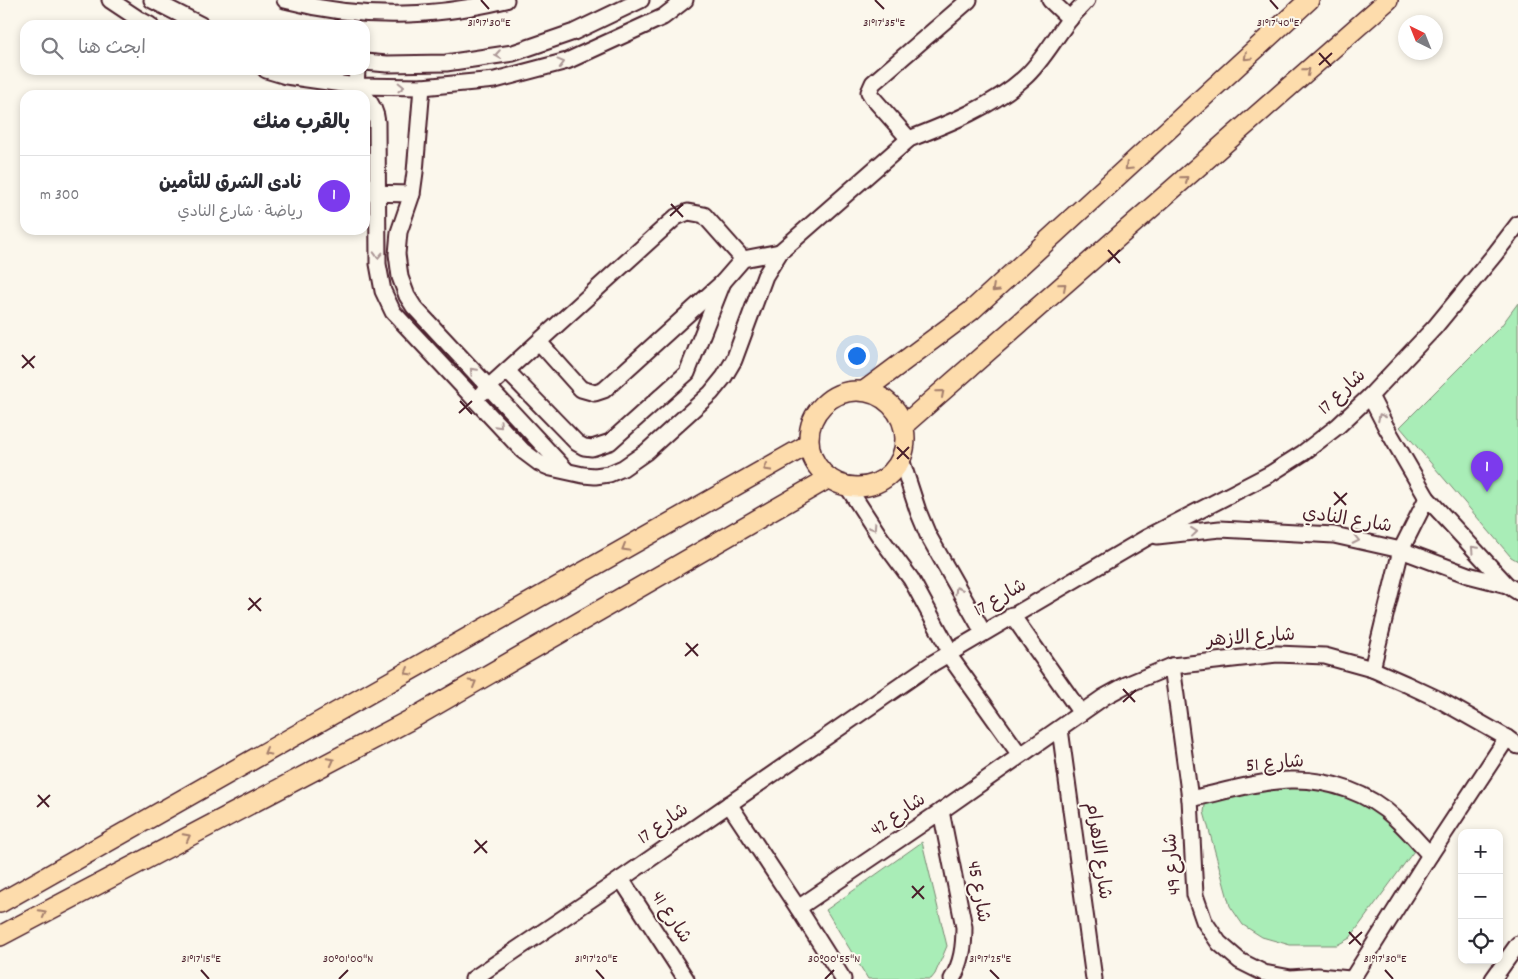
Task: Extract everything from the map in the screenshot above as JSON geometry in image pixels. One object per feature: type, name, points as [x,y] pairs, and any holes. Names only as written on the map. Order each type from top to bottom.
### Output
[{"type":"main road","points":[[864,391],[971,311],[1309,0]]},
{"type":"main road","points":[[904,425],[1388,0]]},
{"type":"main road","points":[[854,390],[878,395],[889,402],[898,413],[904,425],[906,442],[901,459],[892,472],[879,482],[858,487],[847,486],[828,478],[815,463],[811,454],[809,444],[811,425],[815,416],[827,401],[845,392],[854,390]]},
{"type":"main road","points":[[0,903],[809,444]]},
{"type":"main road","points":[[0,936],[408,721],[828,478]]},
{"type":"street","points":[[110,0],[141,20]]},
{"type":"street","points":[[152,0],[191,20]]},
{"type":"street","points":[[285,0],[310,7],[351,13],[392,15],[475,8],[506,0]]},
{"type":"street","points":[[370,62],[446,63],[513,52],[574,32],[641,0]]},
{"type":"street","points":[[370,91],[495,80],[567,61],[663,17],[685,0]]},
{"type":"street","points":[[909,139],[872,97],[869,92],[870,88],[873,83],[969,0]]},
{"type":"street","points":[[1050,0],[1070,19]]},
{"type":"street","points":[[370,102],[376,115],[372,193],[378,264],[383,291],[393,312],[524,451],[539,463],[552,468],[595,476],[609,474],[623,468],[646,452],[711,393],[724,377],[734,360],[765,276],[780,252],[909,139],[964,116],[1002,94],[1025,77],[1087,0]]},
{"type":"street","points":[[283,75],[352,90]]},
{"type":"street","points":[[358,75],[362,90]]},
{"type":"street","points":[[422,87],[412,194],[399,232],[396,254],[400,277],[407,296],[414,307],[566,470]]},
{"type":"street","points":[[372,193],[412,194]]},
{"type":"street","points":[[476,400],[676,217],[688,212],[704,215],[743,259]]},
{"type":"street","name":"شارع 17","points":[[473,979],[933,663],[1146,538],[1270,474],[1302,453],[1338,426],[1370,396],[1435,327],[1518,224]]},
{"type":"street","points":[[539,342],[581,390],[595,393],[604,390],[724,282],[743,259],[780,252]]},
{"type":"street","points":[[507,371],[577,443],[584,447],[592,448],[610,442],[687,372],[724,282]]},
{"type":"street","name":"شارع النادي","points":[[1370,396],[1427,498],[1513,589]]},
{"type":"street","points":[[901,459],[928,535],[983,632]]},
{"type":"street","points":[[847,486],[911,578],[949,654],[1020,755]]},
{"type":"street","points":[[1372,669],[1401,550],[1427,498]]},
{"type":"street","name":"شارع النادي","points":[[1146,538],[1220,529],[1334,535],[1401,550],[1468,575],[1513,589]]},
{"type":"street","points":[[1012,615],[1082,713]]},
{"type":"street","name":"شارع الازهر","points":[[1020,755],[1104,697],[1126,685],[1172,666],[1277,654],[1325,656],[1372,669],[1438,699],[1512,742]]},
{"type":"street","name":"شارع 49","points":[[1172,666],[1190,799],[1195,895],[1204,920],[1219,943],[1240,961],[1264,973],[1291,978],[1318,976],[1351,979],[1430,855],[1512,742]]},
{"type":"street","name":"شارع الاهرام","points":[[1060,729],[1094,979]]},
{"type":"street","name":"شارع 42","points":[[798,908],[1020,755]]},
{"type":"street","name":"شارع 51","points":[[1190,799],[1268,782],[1314,781],[1336,786],[1357,794],[1395,818],[1430,855]]},
{"type":"street","points":[[729,804],[843,979]]},
{"type":"street","name":"شارع 45","points":[[941,811],[964,928],[964,944],[960,961],[952,979]]},
{"type":"street","name":"شارع 41","points":[[621,879],[686,979]]},
{"type":"street","points":[[1493,979],[1518,944]]},
{"type":"green space","points":[[1518,303],[1518,561],[1511,557],[1400,427],[1501,326]]},
{"type":"green space","points":[[1250,779],[1353,792],[1419,844],[1350,938],[1337,945],[1290,945],[1262,937],[1243,925],[1230,906],[1204,812],[1206,799]]},
{"type":"green space","points":[[922,842],[947,946],[931,979],[868,979],[826,910]]},
{"type":"place","name":"نادى الشرق للتأمين","points":[[1487,492]]}]
